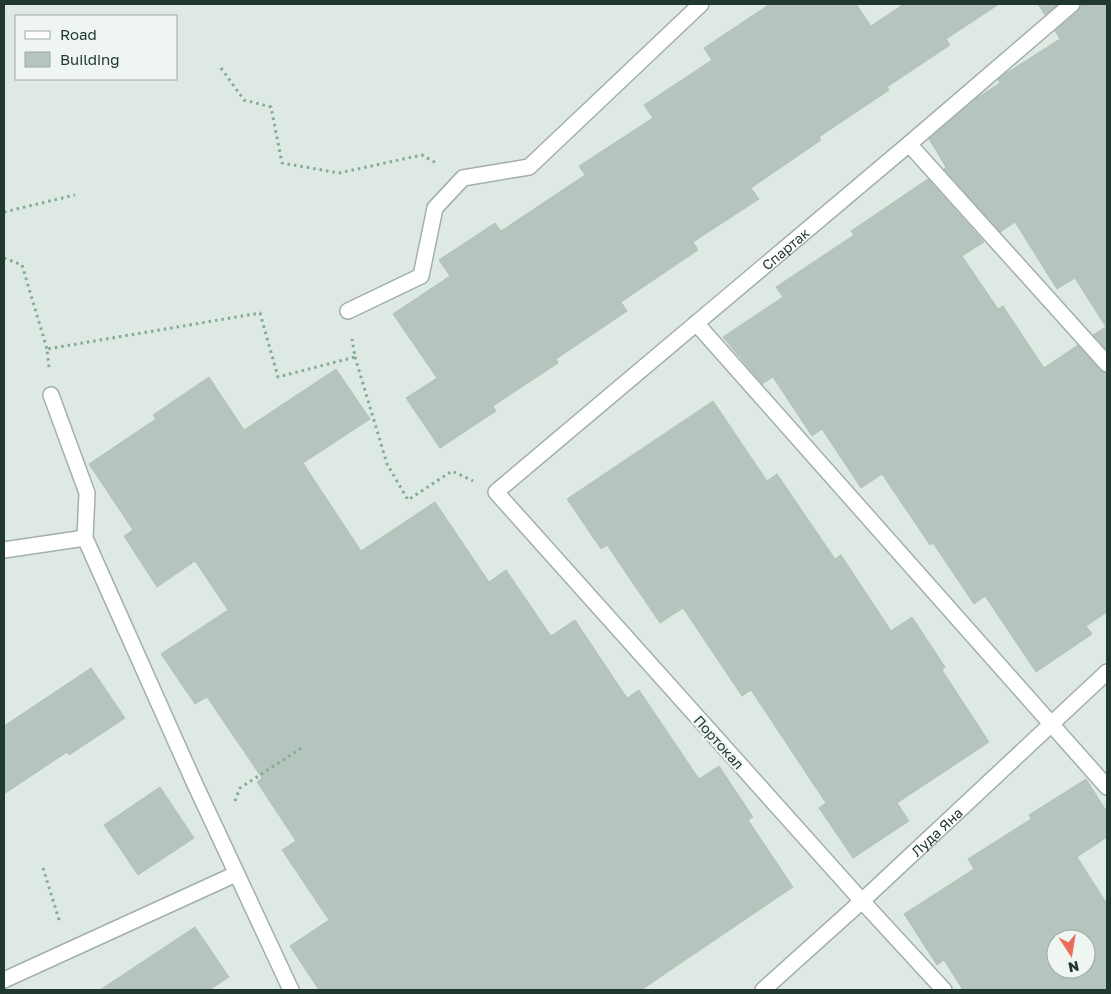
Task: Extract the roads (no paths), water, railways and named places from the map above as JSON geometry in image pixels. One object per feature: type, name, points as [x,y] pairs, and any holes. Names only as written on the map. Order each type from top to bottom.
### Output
[{"type":"street","points":[[348,311],[421,276],[435,208],[463,178],[529,167],[701,4]]},
{"type":"street","name":"Спартак","points":[[496,492],[1072,4]]},
{"type":"street","points":[[909,144],[1107,364]]},
{"type":"street","points":[[696,323],[1107,786]]},
{"type":"street","points":[[51,395],[87,493],[85,538],[220,839],[291,990]]},
{"type":"street","name":"Портокал","points":[[496,492],[944,990]]},
{"type":"street","points":[[4,550],[85,538]]},
{"type":"street","name":"Луда Яна","points":[[763,990],[862,901],[1051,722],[1107,672]]},
{"type":"street","points":[[4,980],[236,874]]}]
